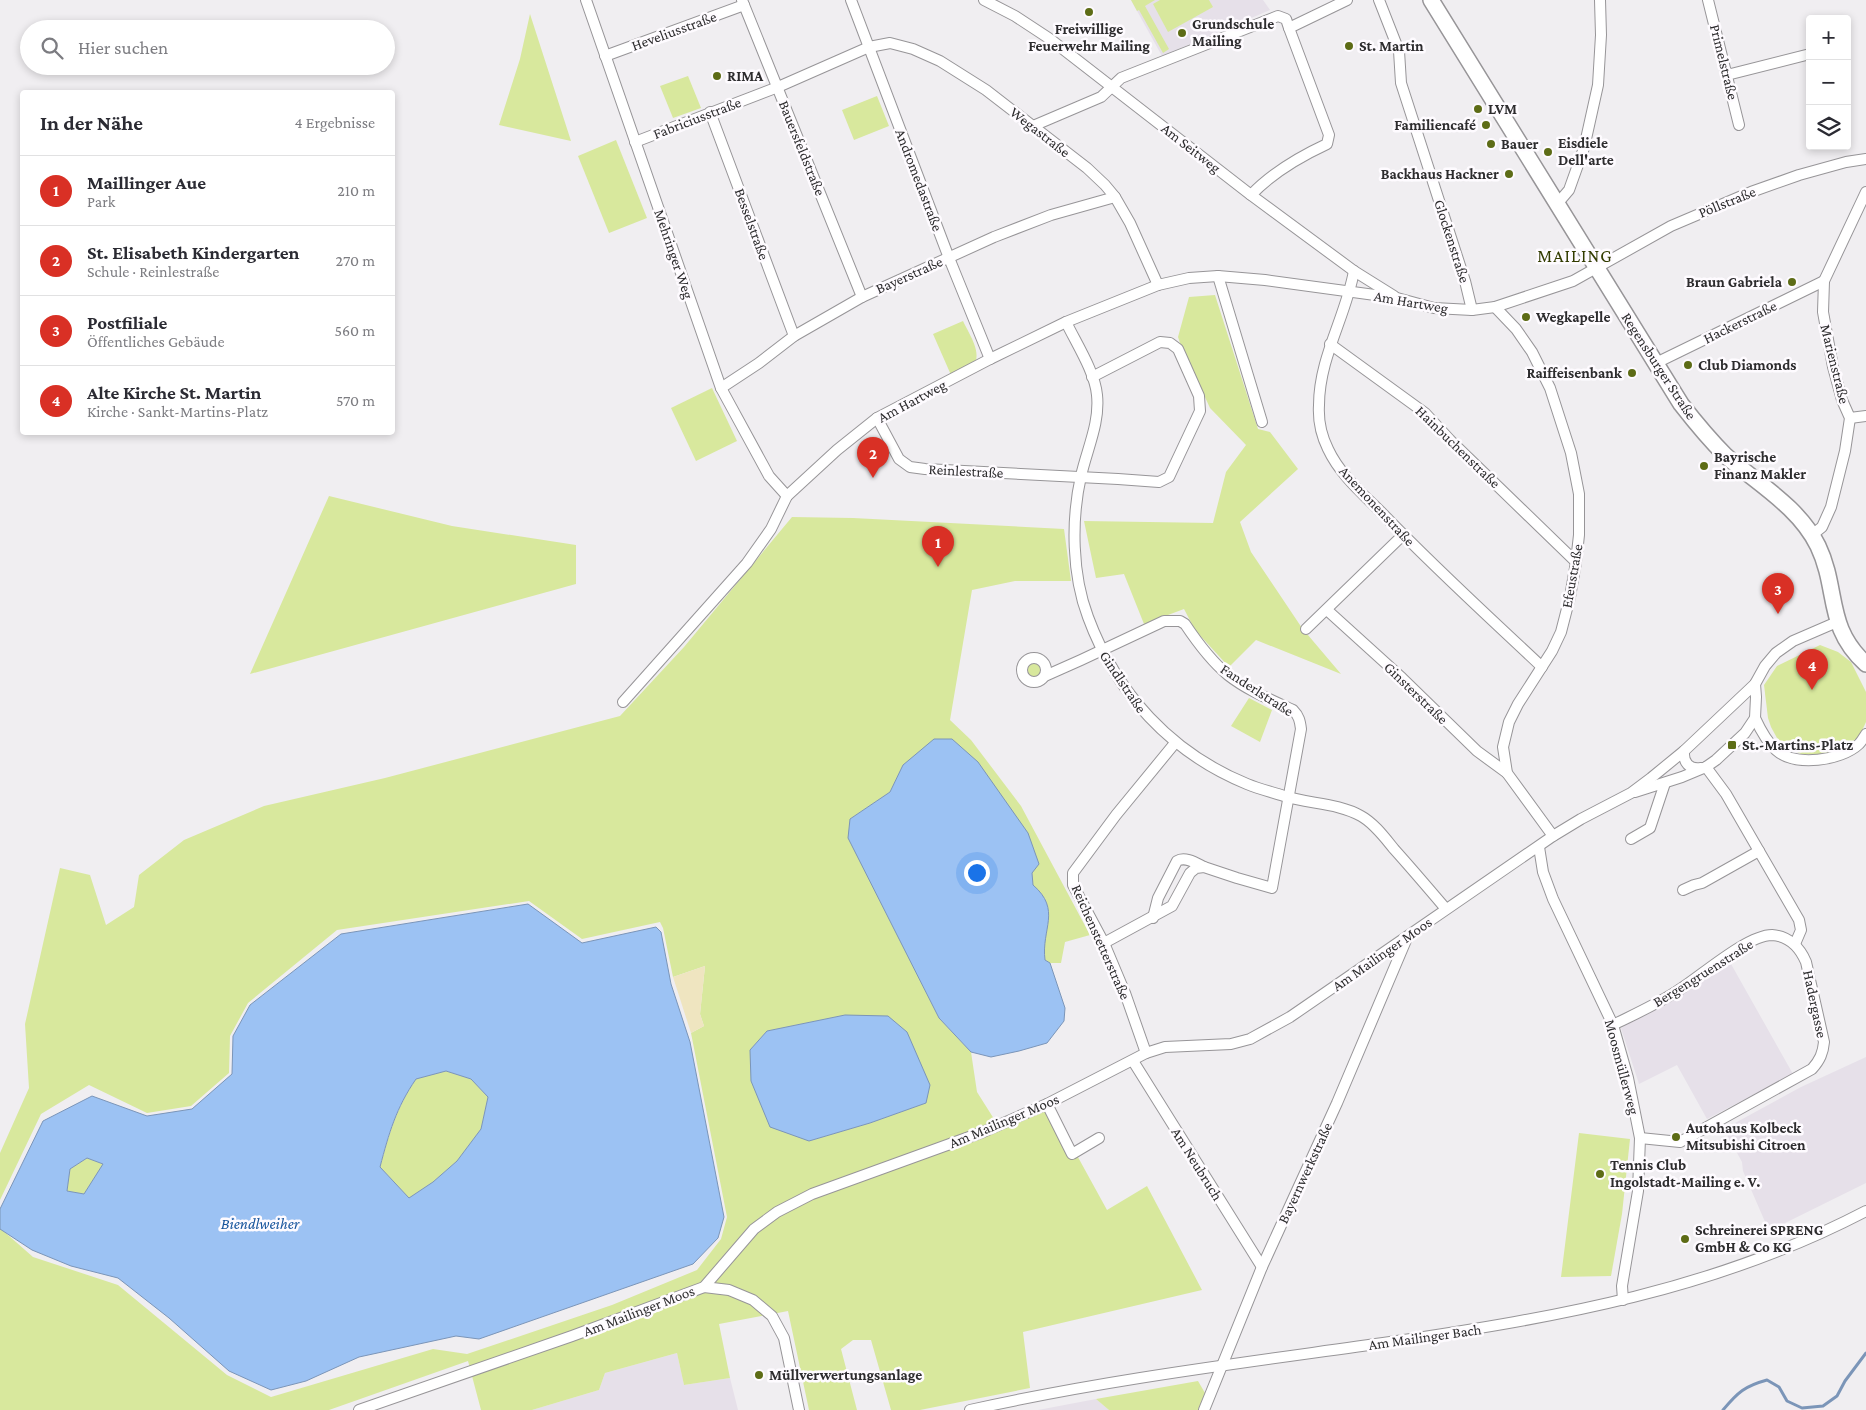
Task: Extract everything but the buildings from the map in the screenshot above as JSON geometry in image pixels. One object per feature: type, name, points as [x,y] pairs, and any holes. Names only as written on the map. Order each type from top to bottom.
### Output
[{"type":"street","name":"Mehringer Weg","points":[[586,0],[721,388],[769,476],[787,496]]},
{"type":"street","name":"Andromedastraße","points":[[851,0],[949,258],[990,359]]},
{"type":"street","name":"Am Seitweg","points":[[984,0],[1016,16],[1043,34],[1250,195],[1354,271],[1398,298]]},
{"type":"street","points":[[1289,28],[1347,0]]},
{"type":"street","name":"Glockenstraße","points":[[1380,0],[1398,51],[1401,84],[1465,281],[1472,310]]},
{"type":"street","name":"Regensburger Straße","points":[[1430,0],[1681,404],[1696,424],[1726,455],[1794,512],[1812,535],[1823,559],[1837,622],[1846,640],[1866,664]]},
{"type":"street","points":[[1557,204],[1569,190],[1584,148],[1598,84],[1602,0]]},
{"type":"street","name":"Primelstraße","points":[[1708,0],[1739,125]]},
{"type":"street","name":"Heveliusstraße","points":[[604,56],[743,3]]},
{"type":"street","name":"Bauersfeldstraße","points":[[743,3],[862,297]]},
{"type":"street","points":[[1033,126],[1101,97],[1121,78],[1278,16],[1286,19],[1329,135],[1327,144],[1301,156],[1260,185],[1250,195]]},
{"type":"street","name":"Wegastraße","points":[[869,47],[890,43],[913,49],[940,61],[986,90],[1087,168],[1115,197],[1130,223],[1158,285]]},
{"type":"street","name":"Fabriciusstraße","points":[[635,142],[778,87],[869,47]]},
{"type":"street","points":[[1727,75],[1806,55]]},
{"type":"street","name":"Besselstraße","points":[[710,112],[794,336]]},
{"type":"street","name":"Pöllstraße","points":[[1596,267],[1671,226],[1751,192],[1846,162],[1866,159]]},
{"type":"street","name":"Marienstraße","points":[[1812,535],[1822,527],[1831,507],[1844,458],[1850,418],[1842,400],[1831,358],[1823,312],[1824,281],[1866,192]]},
{"type":"street","name":"Bayerstraße","points":[[721,388],[759,363],[794,336],[862,297],[994,237],[1051,215],[1115,197]]},
{"type":"street","name":"Am Hartweg","points":[[623,702],[747,563],[770,529],[787,496],[837,450],[877,418],[1066,322],[1158,285],[1189,278],[1218,276],[1266,280],[1398,298],[1434,308],[1472,310],[1495,307],[1573,281],[1596,267]]},
{"type":"street","name":"Anemonenstraße","points":[[1354,271],[1350,292],[1330,344],[1318,405],[1320,431],[1328,451],[1342,472],[1403,535],[1542,668]]},
{"type":"street","points":[[1218,276],[1262,422]]},
{"type":"street","name":"Hackerstraße","points":[[1656,363],[1824,281]]},
{"type":"street","name":"Efeustraße","points":[[1495,307],[1516,329],[1532,352],[1550,388],[1571,453],[1579,494],[1579,535],[1576,562],[1561,632],[1542,668],[1518,704],[1510,722],[1503,747],[1507,773],[1553,836]]},
{"type":"street","name":"Gindlstraße","points":[[1066,322],[1092,377],[1097,394],[1097,416],[1081,477],[1076,515],[1078,580],[1087,615],[1101,651],[1135,703],[1153,724],[1175,743],[1206,764],[1247,784],[1289,798],[1345,809],[1362,816],[1379,831],[1446,910]]},
{"type":"street","name":"Reinlestraße","points":[[877,418],[899,458],[910,467],[1159,482],[1169,477],[1200,411],[1199,396],[1178,349],[1170,343],[1160,342],[1092,377]]},
{"type":"street","name":"Hainbuchenstraße","points":[[1330,344],[1425,413],[1450,440],[1576,562]]},
{"type":"street","points":[[1850,418],[1866,416]]},
{"type":"street","points":[[1306,630],[1403,535]]},
{"type":"street","name":"Ginsterstraße","points":[[1327,610],[1402,678],[1477,752],[1507,773]]},
{"type":"street","name":"Fanderlstraße","points":[[1101,651],[1164,621],[1180,621],[1185,624],[1202,648],[1228,675],[1256,693],[1298,714],[1300,729],[1289,798]]},
{"type":"street","name":"Am Mailinger Moos","points":[[359,1410],[572,1336],[704,1287],[754,1229],[777,1212],[812,1194],[973,1135],[1047,1104],[1146,1053],[1165,1047],[1231,1044],[1250,1039],[1290,1017],[1553,836],[1631,793],[1684,751],[1755,684],[1764,666],[1776,653],[1793,641],[1837,622]]},
{"type":"street","points":[[1045,676],[1101,651]]},
{"type":"street","name":"Am Mailinger Moos","points":[[1631,793],[1665,783],[1706,767],[1716,760],[1745,733],[1755,718],[1755,684]]},
{"type":"street","points":[[1755,718],[1764,736],[1777,751],[1792,758],[1808,760],[1834,758],[1859,744],[1866,734]]},
{"type":"street","name":"Reichenstetterstraße","points":[[1146,1053],[1125,993],[1104,943],[1073,886],[1074,873],[1116,815],[1175,743]]},
{"type":"street","points":[[1684,751],[1683,756],[1688,766],[1692,769],[1706,767],[1726,794],[1799,920],[1801,930],[1795,944]]},
{"type":"street","points":[[1631,839],[1650,828],[1665,783]]},
{"type":"street","points":[[1153,918],[1158,898],[1177,861],[1181,858],[1272,888],[1289,798]]},
{"type":"street","name":"Moosmüllerweg","points":[[1539,847],[1543,872],[1553,899],[1613,1025],[1628,1078],[1640,1138],[1638,1191],[1622,1286],[1623,1300]]},
{"type":"street","points":[[1683,890],[1702,883],[1759,851]]},
{"type":"street","points":[[1104,943],[1172,906],[1190,873],[1196,868],[1204,867]]},
{"type":"street","name":"Bergengruenstraße","points":[[1613,1025],[1675,993],[1731,954],[1759,938],[1772,935],[1784,938],[1795,944]]},
{"type":"street","name":"Bayernwerkstraße","points":[[1204,1410],[1224,1365],[1262,1267],[1337,1103],[1408,937]]},
{"type":"street","name":"Hadergasse","points":[[1640,1138],[1680,1142],[1690,1138],[1802,1076],[1820,1061],[1824,1042],[1822,1031],[1806,962],[1802,952],[1795,944]]},
{"type":"street","name":"Am Neubruch","points":[[1133,1061],[1262,1267]]},
{"type":"street","points":[[1047,1104],[1072,1154],[1098,1138]]},
{"type":"street","name":"Am Mailinger Bach","points":[[970,1410],[1122,1380],[1492,1327],[1555,1316],[1674,1288],[1770,1255],[1842,1224],[1866,1211]]},
{"type":"street","points":[[704,1287],[729,1290],[753,1300],[772,1316],[784,1338],[798,1410]]},
{"type":"shaded area","name":"Grundschule Mailing","points":[[1131,0],[1263,0],[1270,10],[1162,56]]},
{"type":"shaded area","points":[[1731,964],[1793,1074],[1707,1119],[1677,1065],[1639,1084],[1621,1028]]},
{"type":"shaded area","points":[[1866,1057],[1866,1183],[1769,1231],[1743,1171],[1742,1162],[1724,1129],[1801,1087]]},
{"type":"shaded area","points":[[677,1353],[684,1385],[730,1378],[738,1410],[532,1410],[599,1390],[605,1373]]},
{"type":"shaded area","points":[[1096,1399],[1109,1410],[1038,1410]]},
{"type":"green space","points":[[1131,0],[1155,0],[1145,6],[1169,49],[1163,53],[1139,10],[1137,11]]},
{"type":"green space","points":[[1160,0],[1209,0],[1213,7],[1168,32],[1153,4]]},
{"type":"green space","points":[[530,14],[571,141],[499,125],[520,59]]},
{"type":"green space","points":[[688,76],[701,108],[673,118],[660,86]]},
{"type":"green space","points":[[877,96],[889,126],[854,140],[842,110]]},
{"type":"green space","points":[[616,140],[647,218],[609,233],[578,156]]},
{"type":"green space","points":[[1215,295],[1258,429],[1270,432],[1298,469],[1240,522],[1251,552],[1302,628],[1341,674],[1256,640],[1229,667],[1195,630],[1184,609],[1144,624],[1124,574],[1096,578],[1084,521],[1213,523],[1226,472],[1246,445],[1210,408],[1178,337],[1189,297]]},
{"type":"green space","points":[[963,321],[974,342],[975,364],[951,375],[933,334]]},
{"type":"green space","points":[[712,388],[737,441],[696,461],[671,408]]},
{"type":"green space","points":[[329,496],[452,526],[576,545],[576,584],[250,674]]},
{"type":"green space","points":[[792,517],[853,518],[1064,529],[1071,581],[1015,581],[972,590],[950,720],[971,740],[1021,806],[1090,935],[1065,942],[1061,963],[1050,963],[1045,960],[1048,920],[1047,903],[1042,894],[1033,885],[1032,873],[903,765],[890,792],[850,819],[849,838],[939,1018],[971,1052],[977,1092],[1001,1130],[1051,1108],[1107,1210],[1147,1186],[1202,1290],[1023,1332],[1030,1388],[920,1410],[891,1410],[871,1340],[853,1340],[841,1349],[857,1410],[809,1410],[788,1311],[719,1324],[730,1378],[684,1385],[677,1353],[605,1373],[599,1390],[532,1410],[481,1410],[468,1361],[329,1410],[0,1410],[0,1228],[33,1257],[118,1285],[227,1375],[271,1397],[433,1349],[467,1354],[612,1305],[697,1270],[721,1239],[727,1217],[691,1033],[704,1026],[700,1014],[705,966],[673,977],[663,928],[660,922],[582,939],[529,901],[337,930],[248,1003],[230,1036],[229,1073],[191,1106],[147,1113],[89,1085],[41,1114],[0,1200],[0,1153],[29,1088],[25,1024],[60,868],[90,875],[106,925],[134,907],[139,875],[184,840],[264,806],[385,778],[620,716],[684,647]],"holes":[[[845,1015],[926,1103],[870,1123],[809,1141],[750,1050],[767,1031]]]},
{"type":"green space","points":[[1820,645],[1838,652],[1851,662],[1866,692],[1866,722],[1859,737],[1839,750],[1818,755],[1801,754],[1777,738],[1771,727],[1764,685],[1777,666]]},
{"type":"green space","points":[[1035,660],[1042,663],[1045,670],[1042,677],[1035,680],[1028,677],[1025,670],[1028,663]]},
{"type":"green space","points":[[1249,698],[1272,710],[1260,742],[1231,726]]},
{"type":"green space","points":[[446,1071],[471,1079],[488,1097],[481,1129],[457,1161],[433,1182],[409,1198],[380,1167],[398,1111],[416,1079]]},
{"type":"green space","name":"Tennis Club Ingolstadt-Mailing e. V.","points":[[1579,1133],[1630,1139],[1622,1214],[1611,1276],[1561,1277]]},
{"type":"green space","points":[[87,1158],[103,1164],[84,1194],[67,1191],[70,1169]]},
{"type":"green space","points":[[1198,1381],[1205,1393],[1198,1410],[1109,1410],[1096,1399]]},
{"type":"sand","points":[[705,966],[700,1014],[704,1026],[691,1033],[673,977]]},
{"type":"water","points":[[934,739],[952,739],[978,762],[1028,833],[1039,864],[1032,873],[1033,885],[1042,894],[1047,903],[1048,920],[1045,960],[1050,963],[1065,1008],[1064,1021],[1047,1043],[991,1057],[971,1052],[939,1018],[848,838],[850,819],[890,792],[903,765]]},
{"type":"water","name":"Biendlweiher","points":[[528,904],[582,943],[656,927],[661,932],[671,984],[690,1042],[724,1217],[718,1238],[693,1264],[479,1339],[456,1336],[359,1357],[306,1381],[271,1390],[229,1371],[169,1318],[118,1278],[71,1266],[32,1250],[0,1229],[0,1209],[43,1121],[92,1096],[147,1116],[192,1109],[232,1074],[233,1036],[250,1005],[341,934]],"holes":[[[446,1071],[471,1079],[488,1097],[481,1129],[457,1161],[433,1182],[409,1198],[380,1167],[398,1111],[416,1079]],[[87,1158],[103,1164],[84,1194],[67,1191],[70,1169]]]},
{"type":"water","points":[[845,1015],[888,1016],[907,1032],[930,1085],[926,1103],[870,1123],[809,1141],[770,1127],[751,1081],[750,1050],[767,1031]]},
{"type":"waterway","points":[[1723,1410],[1742,1390],[1767,1380],[1779,1387],[1787,1401],[1802,1408],[1823,1406],[1837,1396],[1845,1381],[1866,1353]]},
{"type":"place","name":"Freiwillige Feuerwehr Mailing","points":[[1089,12]]},
{"type":"place","name":"Grundschule Mailing","points":[[1182,33]]},
{"type":"place","name":"St. Martin","points":[[1349,46]]},
{"type":"place","name":"RIMA","points":[[717,76]]},
{"type":"place","name":"LVM","points":[[1478,109]]},
{"type":"place","name":"Familiencafé","points":[[1486,125]]},
{"type":"place","name":"Bauer","points":[[1491,144]]},
{"type":"place","name":"Eisdiele Dell'arte","points":[[1548,152]]},
{"type":"place","name":"Backhaus Hackner","points":[[1509,174]]},
{"type":"place","name":"Braun Gabriela","points":[[1792,282]]},
{"type":"place","name":"Wegkapelle","points":[[1526,317]]},
{"type":"place","name":"Club Diamonds","points":[[1688,365]]},
{"type":"place","name":"Raiffeisenbank","points":[[1632,373]]},
{"type":"place","name":"Bayrische Finanz Makler","points":[[1704,466]]},
{"type":"place","name":"St. Elisabeth Kindergarten","points":[[873,478]]},
{"type":"place","name":"Maillinger Aue","points":[[938,567]]},
{"type":"place","name":"Postfiliale","points":[[1778,614]]},
{"type":"place","name":"Alte Kirche St. Martin","points":[[1812,690]]},
{"type":"place","name":"St.-Martins-Platz","points":[[1732,745]]},
{"type":"place","name":"Autohaus Kolbeck Mitsubishi Citroen","points":[[1676,1137]]},
{"type":"place","name":"Tennis Club Ingolstadt-Mailing e. V.","points":[[1600,1174]]},
{"type":"place","name":"Schreinerei SPRENG GmbH & Co KG","points":[[1685,1239]]},
{"type":"place","name":"Müllverwertungsanlage","points":[[759,1375]]},
{"type":"district","name":"MAILING","points":[[1575,256]]}]
